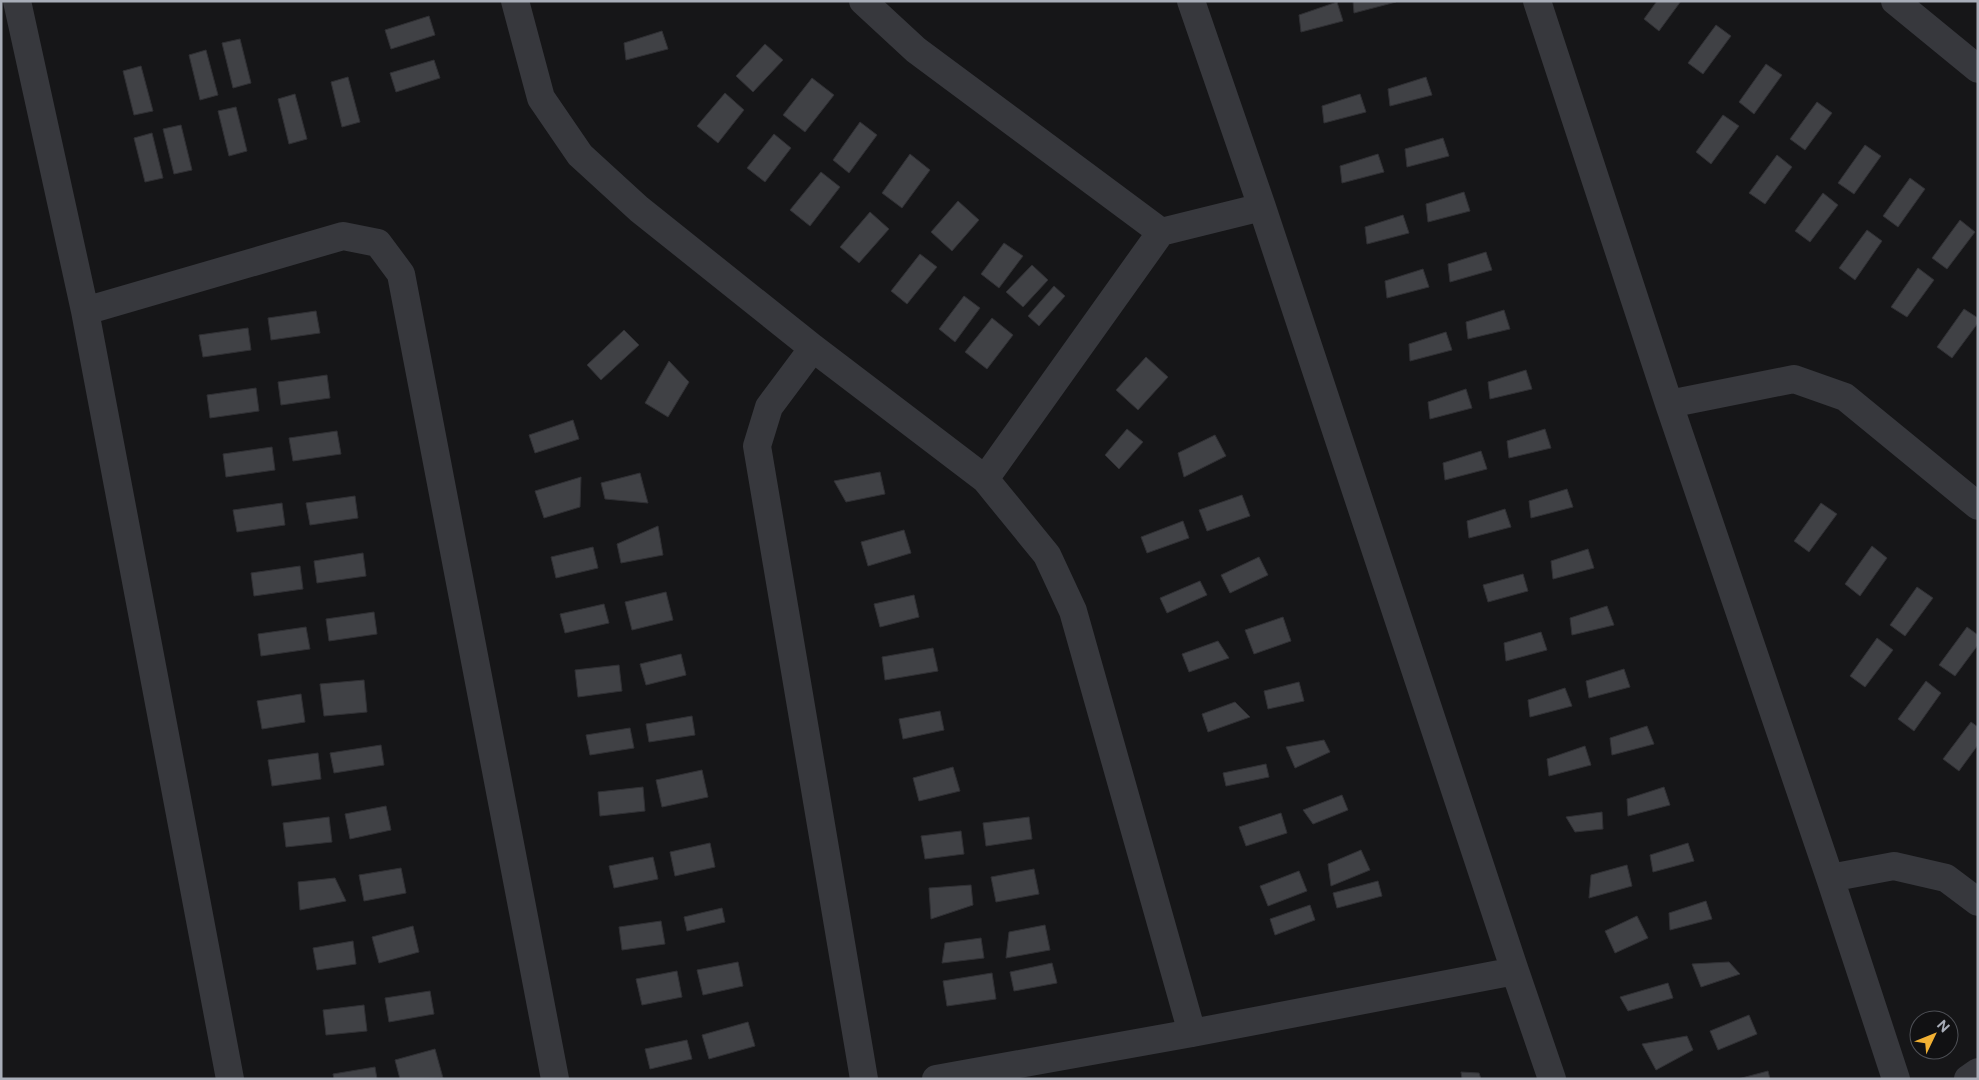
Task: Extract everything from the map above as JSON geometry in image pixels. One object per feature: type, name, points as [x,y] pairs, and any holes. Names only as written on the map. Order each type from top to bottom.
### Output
[{"type":"street","points":[[18,1],[85,311],[230,1079]]},
{"type":"street","points":[[515,1],[541,98],[580,155],[639,209],[813,348],[985,479],[1047,555],[1073,611],[1192,1034]]},
{"type":"street","points":[[863,1],[916,50],[1162,232]]},
{"type":"street","points":[[1191,1],[1262,207],[1552,1079]]},
{"type":"street","points":[[1537,1],[1669,404],[1830,878],[1896,1079]]},
{"type":"street","points":[[1895,1],[1978,69]]},
{"type":"street","points":[[985,479],[1162,232],[1262,207]]},
{"type":"street","points":[[85,311],[343,236],[378,243],[401,274],[555,1079]]},
{"type":"street","points":[[813,348],[769,407],[757,446],[864,1079]]},
{"type":"street","points":[[1669,404],[1794,380],[1845,397],[1978,506]]},
{"type":"street","points":[[1830,878],[1894,866],[1946,878],[1978,902]]},
{"type":"street","points":[[936,1079],[1192,1034],[1515,972]]},
{"type":"street","points":[[1968,1079],[1978,1072]]},
{"type":"building","points":[[1353,1],[1395,1],[1396,2],[1354,13]]},
{"type":"building","points":[[1657,1],[1681,1],[1659,31],[1644,19]]},
{"type":"building","points":[[1337,2],[1343,21],[1301,32],[1299,15]]},
{"type":"building","points":[[429,16],[435,35],[391,49],[385,30]]},
{"type":"building","points":[[1716,25],[1731,36],[1703,74],[1688,63]]},
{"type":"building","points":[[662,31],[668,49],[626,60],[624,43]]},
{"type":"building","points":[[240,39],[251,83],[233,88],[222,43]]},
{"type":"building","points":[[765,44],[783,60],[753,92],[736,76]]},
{"type":"building","points":[[206,50],[218,95],[200,100],[189,55]]},
{"type":"building","points":[[434,60],[440,78],[396,92],[390,73]]},
{"type":"building","points":[[1766,64],[1782,75],[1754,114],[1739,102]]},
{"type":"building","points":[[141,66],[153,111],[134,115],[123,71]]},
{"type":"building","points":[[348,77],[360,122],[342,127],[331,82]]},
{"type":"building","points":[[1426,77],[1432,95],[1390,106],[1388,89]]},
{"type":"building","points":[[812,78],[834,95],[805,132],[783,115]]},
{"type":"building","points":[[725,93],[744,110],[718,143],[697,126]]},
{"type":"building","points":[[295,94],[307,139],[289,144],[278,99]]},
{"type":"building","points":[[1360,94],[1366,112],[1324,123],[1322,106]]},
{"type":"building","points":[[1817,102],[1832,113],[1805,150],[1790,139]]},
{"type":"building","points":[[236,107],[247,151],[229,156],[218,111]]},
{"type":"building","points":[[1723,115],[1739,126],[1711,164],[1696,152]]},
{"type":"building","points":[[860,122],[877,135],[849,173],[833,160]]},
{"type":"building","points":[[181,125],[192,170],[174,174],[163,129]]},
{"type":"building","points":[[152,133],[163,178],[145,182],[134,138]]},
{"type":"building","points":[[774,134],[791,148],[765,182],[747,168]]},
{"type":"building","points":[[1443,138],[1449,156],[1407,167],[1405,149]]},
{"type":"building","points":[[1865,145],[1881,156],[1854,194],[1838,183]]},
{"type":"building","points":[[910,154],[930,170],[902,208],[882,193]]},
{"type":"building","points":[[1378,154],[1384,172],[1342,183],[1340,166]]},
{"type":"building","points":[[1777,155],[1792,167],[1765,204],[1749,193]]},
{"type":"building","points":[[821,172],[840,187],[810,226],[790,210]]},
{"type":"building","points":[[1910,178],[1925,189],[1898,227],[1883,216]]},
{"type":"building","points":[[1464,192],[1470,211],[1428,222],[1426,204]]},
{"type":"building","points":[[1823,193],[1838,205],[1810,242],[1795,231]]},
{"type":"building","points":[[958,201],[979,220],[952,251],[931,232]]},
{"type":"building","points":[[870,212],[889,229],[859,263],[840,247]]},
{"type":"building","points":[[1403,215],[1409,233],[1367,244],[1365,227]]},
{"type":"building","points":[[1960,220],[1975,232],[1947,269],[1932,258]]},
{"type":"building","points":[[1867,230],[1882,241],[1855,280],[1839,268]]},
{"type":"building","points":[[1004,243],[1023,256],[999,288],[981,274]]},
{"type":"building","points":[[1486,252],[1492,270],[1450,282],[1448,264]]},
{"type":"building","points":[[920,254],[937,267],[907,304],[891,291]]},
{"type":"building","points":[[1032,265],[1048,280],[1023,307],[1006,292]]},
{"type":"building","points":[[1918,268],[1934,280],[1907,317],[1891,307]]},
{"type":"building","points":[[1423,269],[1429,287],[1387,298],[1385,281]]},
{"type":"building","points":[[1054,286],[1065,296],[1039,326],[1028,316]]},
{"type":"building","points":[[964,296],[980,308],[955,342],[939,329]]},
{"type":"building","points":[[1964,309],[1978,318],[1978,323],[1952,358],[1937,347]]},
{"type":"building","points":[[1504,310],[1510,329],[1468,339],[1466,322]]},
{"type":"building","points":[[316,311],[320,333],[271,340],[268,318]]},
{"type":"building","points":[[992,318],[1013,335],[987,369],[965,352]]},
{"type":"building","points":[[248,328],[251,350],[203,357],[199,335]]},
{"type":"building","points":[[624,330],[639,345],[601,380],[587,365]]},
{"type":"building","points":[[1446,332],[1452,350],[1410,361],[1409,344]]},
{"type":"building","points":[[1146,357],[1168,377],[1138,410],[1116,390]]},
{"type":"building","points":[[669,361],[689,382],[668,417],[645,403]]},
{"type":"building","points":[[1526,370],[1532,389],[1490,399],[1488,382]]},
{"type":"building","points":[[327,375],[330,398],[281,405],[278,382]]},
{"type":"building","points":[[256,388],[259,411],[210,418],[207,395]]},
{"type":"building","points":[[1466,389],[1472,408],[1430,419],[1428,402]]},
{"type":"building","points":[[573,420],[579,439],[535,453],[529,435]]},
{"type":"building","points":[[1127,429],[1143,442],[1119,469],[1105,455]]},
{"type":"building","points":[[1545,429],[1551,448],[1509,458],[1507,441]]},
{"type":"building","points":[[337,431],[341,454],[293,461],[289,438]]},
{"type":"building","points":[[1215,435],[1226,456],[1184,477],[1178,453]]},
{"type":"building","points":[[272,447],[275,470],[226,477],[223,454]]},
{"type":"building","points":[[1481,451],[1487,469],[1445,480],[1443,463]]},
{"type":"building","points":[[880,472],[885,494],[846,502],[834,481]]},
{"type":"building","points":[[640,473],[648,503],[605,499],[601,483]]},
{"type":"building","points":[[581,477],[580,507],[544,518],[535,491]]},
{"type":"building","points":[[1567,489],[1573,507],[1531,518],[1529,501]]},
{"type":"building","points":[[1242,495],[1250,516],[1207,531],[1199,510]]},
{"type":"building","points":[[355,496],[358,518],[310,525],[306,503]]},
{"type":"building","points":[[282,503],[285,525],[237,532],[233,510]]},
{"type":"building","points":[[1821,503],[1837,514],[1809,552],[1794,541]]},
{"type":"building","points":[[1505,509],[1511,527],[1469,538],[1467,521]]},
{"type":"building","points":[[1183,521],[1189,538],[1147,553],[1141,537]]},
{"type":"building","points":[[658,526],[663,555],[621,563],[617,544]]},
{"type":"building","points":[[904,530],[911,553],[868,566],[861,542]]},
{"type":"building","points":[[1872,546],[1887,558],[1860,596],[1845,584]]},
{"type":"building","points":[[593,547],[598,568],[556,578],[551,557]]},
{"type":"building","points":[[1588,549],[1594,568],[1553,579],[1551,561]]},
{"type":"building","points":[[363,553],[366,576],[317,583],[314,561]]},
{"type":"building","points":[[1259,557],[1268,575],[1230,593],[1221,575]]},
{"type":"building","points":[[300,566],[303,589],[254,596],[251,573]]},
{"type":"building","points":[[1523,574],[1528,591],[1488,602],[1483,585]]},
{"type":"building","points":[[1200,581],[1207,595],[1167,613],[1160,598]]},
{"type":"building","points":[[1917,587],[1933,598],[1905,636],[1890,625]]},
{"type":"building","points":[[666,592],[673,620],[632,630],[625,602]]},
{"type":"building","points":[[914,595],[919,617],[880,627],[874,604]]},
{"type":"building","points":[[604,604],[609,623],[565,633],[560,614]]},
{"type":"building","points":[[1607,606],[1614,625],[1572,635],[1570,618]]},
{"type":"building","points":[[374,612],[377,634],[329,641],[326,619]]},
{"type":"building","points":[[1283,617],[1291,641],[1254,654],[1245,630]]},
{"type":"building","points":[[306,627],[310,649],[261,656],[258,634]]},
{"type":"building","points":[[1967,627],[1978,635],[1978,645],[1955,676],[1939,665]]},
{"type":"building","points":[[1541,632],[1547,650],[1506,661],[1504,643]]},
{"type":"building","points":[[1877,638],[1893,650],[1865,687],[1850,676]]},
{"type":"building","points":[[1218,641],[1229,658],[1189,672],[1182,654]]},
{"type":"building","points":[[933,648],[938,671],[885,680],[882,657]]},
{"type":"building","points":[[681,654],[686,675],[646,685],[640,664]]},
{"type":"building","points":[[619,665],[622,691],[578,697],[575,670]]},
{"type":"building","points":[[1624,669],[1630,687],[1589,698],[1586,681]]},
{"type":"building","points":[[364,680],[367,712],[324,716],[320,684]]},
{"type":"building","points":[[1926,681],[1941,693],[1914,731],[1898,719]]},
{"type":"building","points":[[1299,682],[1304,701],[1268,709],[1264,691]]},
{"type":"building","points":[[1565,688],[1572,706],[1530,717],[1528,700]]},
{"type":"building","points":[[301,694],[305,722],[262,729],[257,701]]},
{"type":"building","points":[[1235,702],[1250,717],[1208,732],[1202,714]]},
{"type":"building","points":[[940,711],[944,730],[903,739],[899,719]]},
{"type":"building","points":[[692,716],[695,735],[649,742],[646,724]]},
{"type":"building","points":[[1971,722],[1978,727],[1978,745],[1959,771],[1943,759]]},
{"type":"building","points":[[1647,726],[1654,744],[1612,755],[1610,738]]},
{"type":"building","points":[[630,728],[634,748],[590,755],[586,735]]},
{"type":"building","points":[[1324,740],[1330,752],[1295,768],[1286,747]]},
{"type":"building","points":[[381,745],[384,765],[334,773],[330,753]]},
{"type":"building","points":[[1585,746],[1591,765],[1549,776],[1547,759]]},
{"type":"building","points":[[318,753],[321,779],[272,786],[268,760]]},
{"type":"building","points":[[1266,764],[1269,777],[1226,786],[1223,773]]},
{"type":"building","points":[[953,767],[960,791],[919,801],[913,778]]},
{"type":"building","points":[[702,770],[708,797],[662,807],[656,780]]},
{"type":"building","points":[[643,787],[645,811],[600,816],[598,792]]},
{"type":"building","points":[[1664,787],[1670,805],[1628,816],[1627,799]]},
{"type":"building","points":[[1342,795],[1348,810],[1313,824],[1303,810]]},
{"type":"building","points":[[386,806],[391,830],[350,839],[345,814]]},
{"type":"building","points":[[1602,812],[1603,829],[1575,832],[1566,817]]},
{"type":"building","points":[[1281,813],[1287,833],[1246,846],[1239,827]]},
{"type":"building","points":[[329,817],[332,842],[286,847],[283,823]]},
{"type":"building","points":[[1029,817],[1032,839],[986,846],[983,823]]},
{"type":"building","points":[[961,831],[964,854],[925,859],[921,836]]},
{"type":"building","points":[[710,843],[715,867],[675,876],[670,852]]},
{"type":"building","points":[[1688,843],[1694,861],[1653,872],[1650,855]]},
{"type":"building","points":[[1361,850],[1370,870],[1331,886],[1328,864]]},
{"type":"building","points":[[653,857],[658,879],[614,888],[609,866]]},
{"type":"building","points":[[1627,865],[1632,886],[1589,898],[1591,875]]},
{"type":"building","points":[[401,868],[406,893],[364,901],[359,875]]},
{"type":"building","points":[[1034,869],[1039,894],[996,902],[991,877]]},
{"type":"building","points":[[1299,871],[1307,891],[1268,906],[1260,886]]},
{"type":"building","points":[[335,878],[346,901],[300,910],[298,882]]},
{"type":"building","points":[[1378,881],[1382,896],[1337,908],[1333,893]]},
{"type":"building","points":[[971,885],[973,905],[931,919],[929,888]]},
{"type":"building","points":[[1706,901],[1712,919],[1670,930],[1669,913]]},
{"type":"building","points":[[1310,905],[1315,920],[1275,935],[1270,919]]},
{"type":"building","points":[[722,908],[725,922],[687,931],[684,917]]},
{"type":"building","points":[[1637,916],[1648,938],[1615,953],[1605,931]]},
{"type":"building","points":[[661,921],[665,944],[622,950],[619,927]]},
{"type":"building","points":[[1045,925],[1050,950],[1006,958],[1009,932]]},
{"type":"building","points":[[413,926],[419,952],[379,963],[372,937]]},
{"type":"building","points":[[981,938],[984,958],[942,963],[945,943]]},
{"type":"building","points":[[353,941],[356,964],[317,970],[313,948]]},
{"type":"building","points":[[738,962],[743,986],[703,995],[697,970]]},
{"type":"building","points":[[1729,962],[1740,974],[1701,987],[1692,964]]},
{"type":"building","points":[[1052,963],[1057,983],[1014,991],[1010,972]]},
{"type":"building","points":[[677,971],[682,997],[642,1005],[636,979]]},
{"type":"building","points":[[992,973],[996,999],[947,1006],[943,981]]},
{"type":"building","points":[[1668,983],[1673,998],[1628,1011],[1620,997]]},
{"type":"building","points":[[430,991],[434,1014],[389,1022],[385,998]]},
{"type":"building","points":[[364,1005],[367,1031],[326,1035],[323,1010]]},
{"type":"building","points":[[1749,1015],[1757,1034],[1718,1050],[1710,1031]]},
{"type":"building","points":[[748,1022],[755,1046],[709,1059],[702,1035]]},
{"type":"building","points":[[1687,1036],[1693,1050],[1656,1070],[1642,1044]]},
{"type":"building","points":[[687,1040],[692,1059],[650,1069],[645,1049]]},
{"type":"building","points":[[435,1049],[443,1078],[400,1079],[395,1060]]},
{"type":"building","points":[[375,1067],[377,1079],[334,1079],[333,1074]]},
{"type":"building","points":[[1768,1071],[1770,1079],[1738,1079]]},
{"type":"building","points":[[1461,1072],[1479,1073],[1481,1079],[1462,1079]]}]
